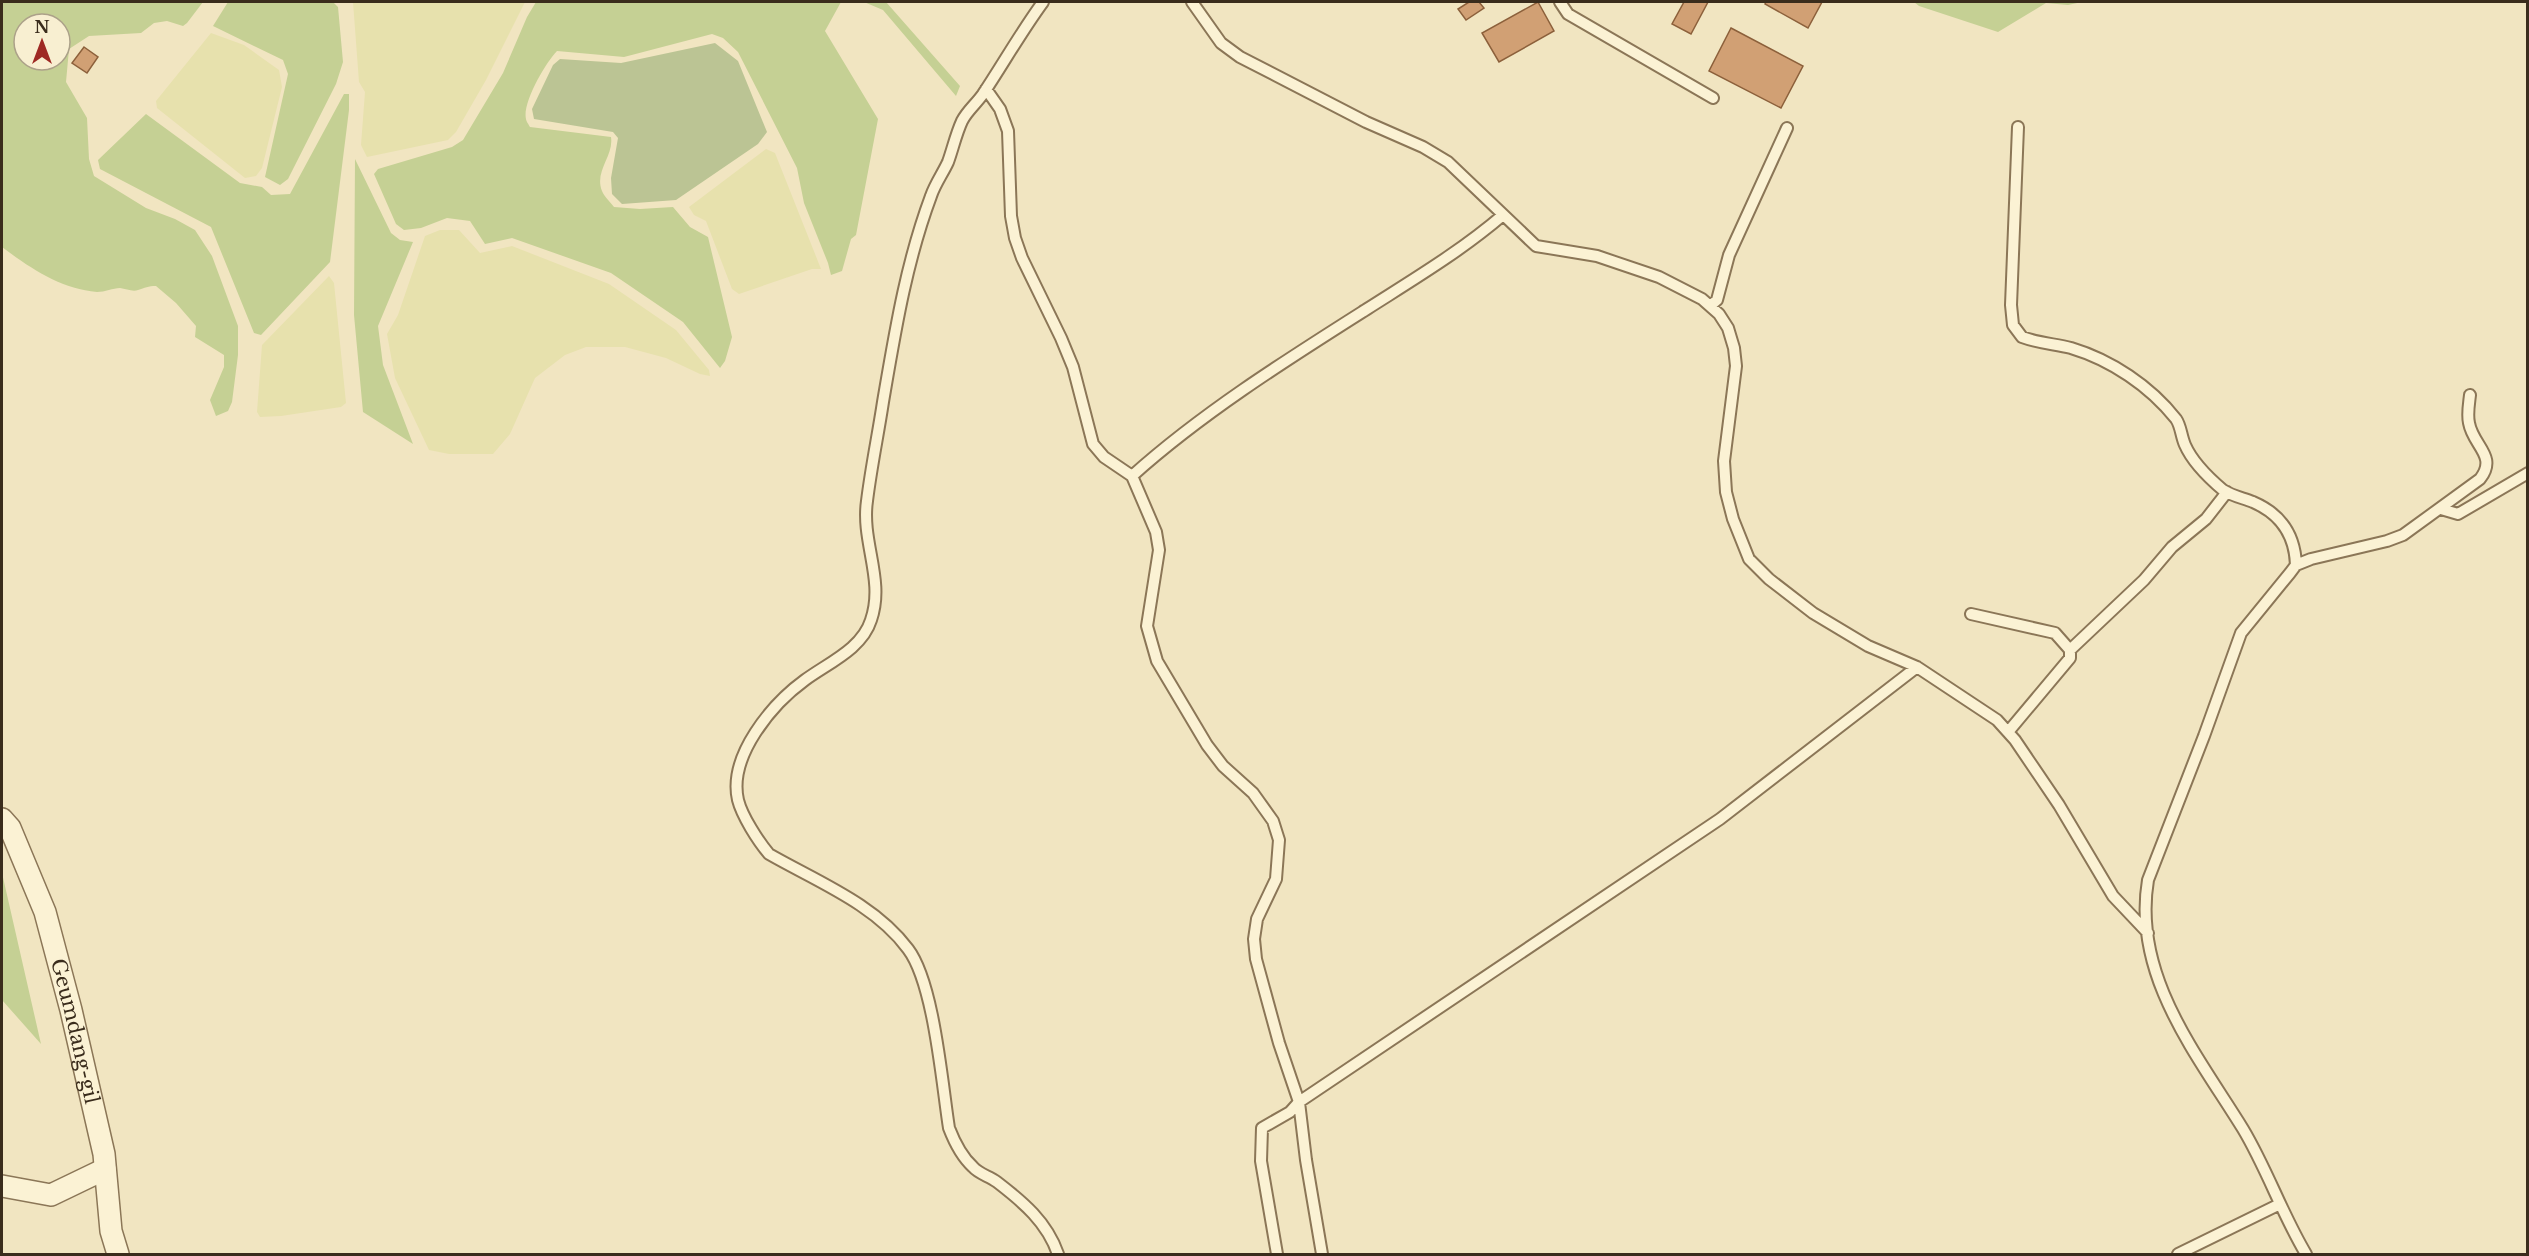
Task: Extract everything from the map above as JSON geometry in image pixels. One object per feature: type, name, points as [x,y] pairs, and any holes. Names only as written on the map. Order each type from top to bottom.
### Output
[{"type":"street","name":"Geumdang-gil","points":[[2,819],[10,828],[45,912],[71,1010],[104,1154],[111,1232],[118,1254]]},
{"type":"street","points":[[2,1186],[51,1195],[105,1169]]},
{"type":"lane","points":[[1043,2],[986,89],[964,118],[948,161],[931,195],[900,299],[866,504],[871,557],[876,578],[871,620],[863,636],[841,656],[805,680],[780,701],[766,718],[744,754],[738,770],[737,788],[738,802],[760,844],[769,854],[861,906],[893,932],[910,951],[929,1002],[949,1128],[953,1140],[973,1168],[995,1180],[1040,1219],[1053,1239],[1058,1254]]},
{"type":"lane","points":[[1192,2],[1221,43],[1234,52],[1366,122],[1423,147],[1448,162],[1536,246],[1598,256],[1659,277],[1702,299],[1710,306],[1728,328],[1734,348],[1736,366],[1724,461],[1726,492],[1733,519],[1749,559],[1769,579],[1813,613],[1868,646],[1917,667],[1997,720],[2008,732],[2059,805],[2113,896],[2148,933]]},
{"type":"lane","points":[[1560,2],[1568,14],[1713,98]]},
{"type":"lane","points":[[986,89],[1000,109],[1008,131],[1011,216],[1022,258],[1062,338],[1073,367],[1093,444],[1104,457],[1132,476],[1156,532],[1159,550],[1147,626],[1157,661],[1207,745],[1223,766],[1253,793],[1273,822],[1279,840],[1276,879],[1257,919],[1254,939],[1256,959],[1279,1043],[1299,1102],[1322,1254]]},
{"type":"lane","points":[[2018,127],[2013,325],[2022,337],[2091,355],[2116,368],[2148,390],[2178,422],[2191,455],[2227,492],[2265,507],[2283,525],[2292,537],[2296,565]]},
{"type":"lane","points":[[1710,306],[1717,300],[1730,255],[1786,128]]},
{"type":"lane","points":[[1132,476],[1172,440],[1291,357],[1471,243],[1503,215]]},
{"type":"lane","points":[[2306,1254],[2243,1129],[2210,1080],[2177,1024],[2165,998],[2150,955],[2144,905],[2148,880],[2241,633],[2296,565],[2403,535],[2480,479],[2487,470],[2487,459],[2469,423],[2470,395]]},
{"type":"lane","points":[[2441,509],[2458,514],[2528,473]]},
{"type":"lane","points":[[2070,650],[2144,580],[2172,547],[2206,519],[2227,492]]},
{"type":"lane","points":[[1971,614],[2055,633],[2070,650],[2070,658],[2008,732]]},
{"type":"lane","points":[[1277,1254],[1261,1161],[1262,1128],[1290,1112],[1299,1102],[1719,819],[1802,758],[1917,667]]},
{"type":"lane","points":[[2178,1254],[2280,1204]]},
{"type":"shaded area","points":[[353,2],[525,2],[486,80],[456,132],[448,140],[367,157],[361,145],[365,92],[359,82]]},
{"type":"shaded area","points":[[211,33],[244,45],[279,70],[282,87],[262,168],[256,176],[245,178],[157,108],[156,101]]},
{"type":"shaded area","points":[[766,149],[775,153],[821,269],[812,269],[739,294],[732,289],[706,221],[694,215],[689,207]]},
{"type":"shaded area","points":[[440,230],[459,230],[480,253],[512,246],[609,284],[676,330],[709,370],[710,376],[700,374],[666,358],[625,347],[586,347],[565,355],[535,378],[510,434],[493,454],[449,454],[429,450],[395,378],[387,334],[398,315],[425,236]]},
{"type":"shaded area","points":[[329,276],[334,283],[346,403],[341,407],[260,417],[257,412],[262,345]]},
{"type":"green space","points":[[2,2],[203,2],[183,26],[167,21],[154,23],[141,33],[89,36],[72,47],[72,12],[12,12],[12,72],[67,72],[66,82],[87,118],[89,159],[94,176],[146,208],[175,219],[195,230],[212,256],[238,326],[238,355],[232,402],[228,411],[216,416],[210,400],[224,367],[224,355],[195,337],[196,326],[176,303],[156,286],[134,291],[120,288],[97,292],[84,290],[59,282],[2,247]]},
{"type":"green space","points":[[228,2],[333,2],[338,7],[343,62],[336,84],[288,179],[280,185],[265,177],[288,74],[283,60],[213,26]]},
{"type":"green space","points":[[536,2],[841,2],[825,31],[878,119],[856,235],[851,239],[842,271],[831,275],[804,203],[797,168],[738,52],[723,38],[712,34],[624,57],[557,51],[541,73],[531,93],[526,112],[526,119],[530,127],[611,137],[610,151],[602,170],[600,184],[603,193],[614,207],[640,209],[673,207],[690,227],[708,237],[732,337],[725,361],[720,368],[683,322],[611,273],[512,238],[485,244],[470,221],[447,218],[421,228],[404,230],[396,224],[374,174],[378,169],[452,147],[463,140],[503,73],[527,17]]},
{"type":"green space","points":[[864,2],[886,2],[960,86],[956,96],[883,10]]},
{"type":"green space","points":[[1914,2],[2082,2],[2068,5],[2046,3],[1998,32],[1919,6]]},
{"type":"green space","points":[[715,43],[738,61],[767,132],[758,144],[676,200],[622,204],[612,194],[611,178],[618,138],[613,132],[534,119],[532,109],[553,65],[560,59],[621,63]]},
{"type":"green space","points":[[344,94],[349,94],[349,110],[330,262],[261,335],[254,333],[211,227],[100,169],[98,160],[146,114],[240,183],[262,187],[271,195],[290,194]]},
{"type":"green space","points":[[355,159],[391,233],[400,240],[413,242],[378,326],[383,365],[413,444],[363,412],[354,315]]},
{"type":"green space","points":[[2,873],[41,1044],[2,1000]]},
{"type":"building","points":[[1469,2],[1479,2],[1484,8],[1466,20],[1458,9]]},
{"type":"building","points":[[1538,2],[1554,31],[1499,62],[1482,33]]},
{"type":"building","points":[[1684,2],[1708,2],[1691,34],[1672,24]]},
{"type":"building","points":[[1766,2],[1822,2],[1808,28],[1765,4]]},
{"type":"building","points":[[1731,28],[1803,66],[1781,108],[1709,71]]},
{"type":"building","points":[[84,47],[98,57],[87,73],[72,63]]}]
